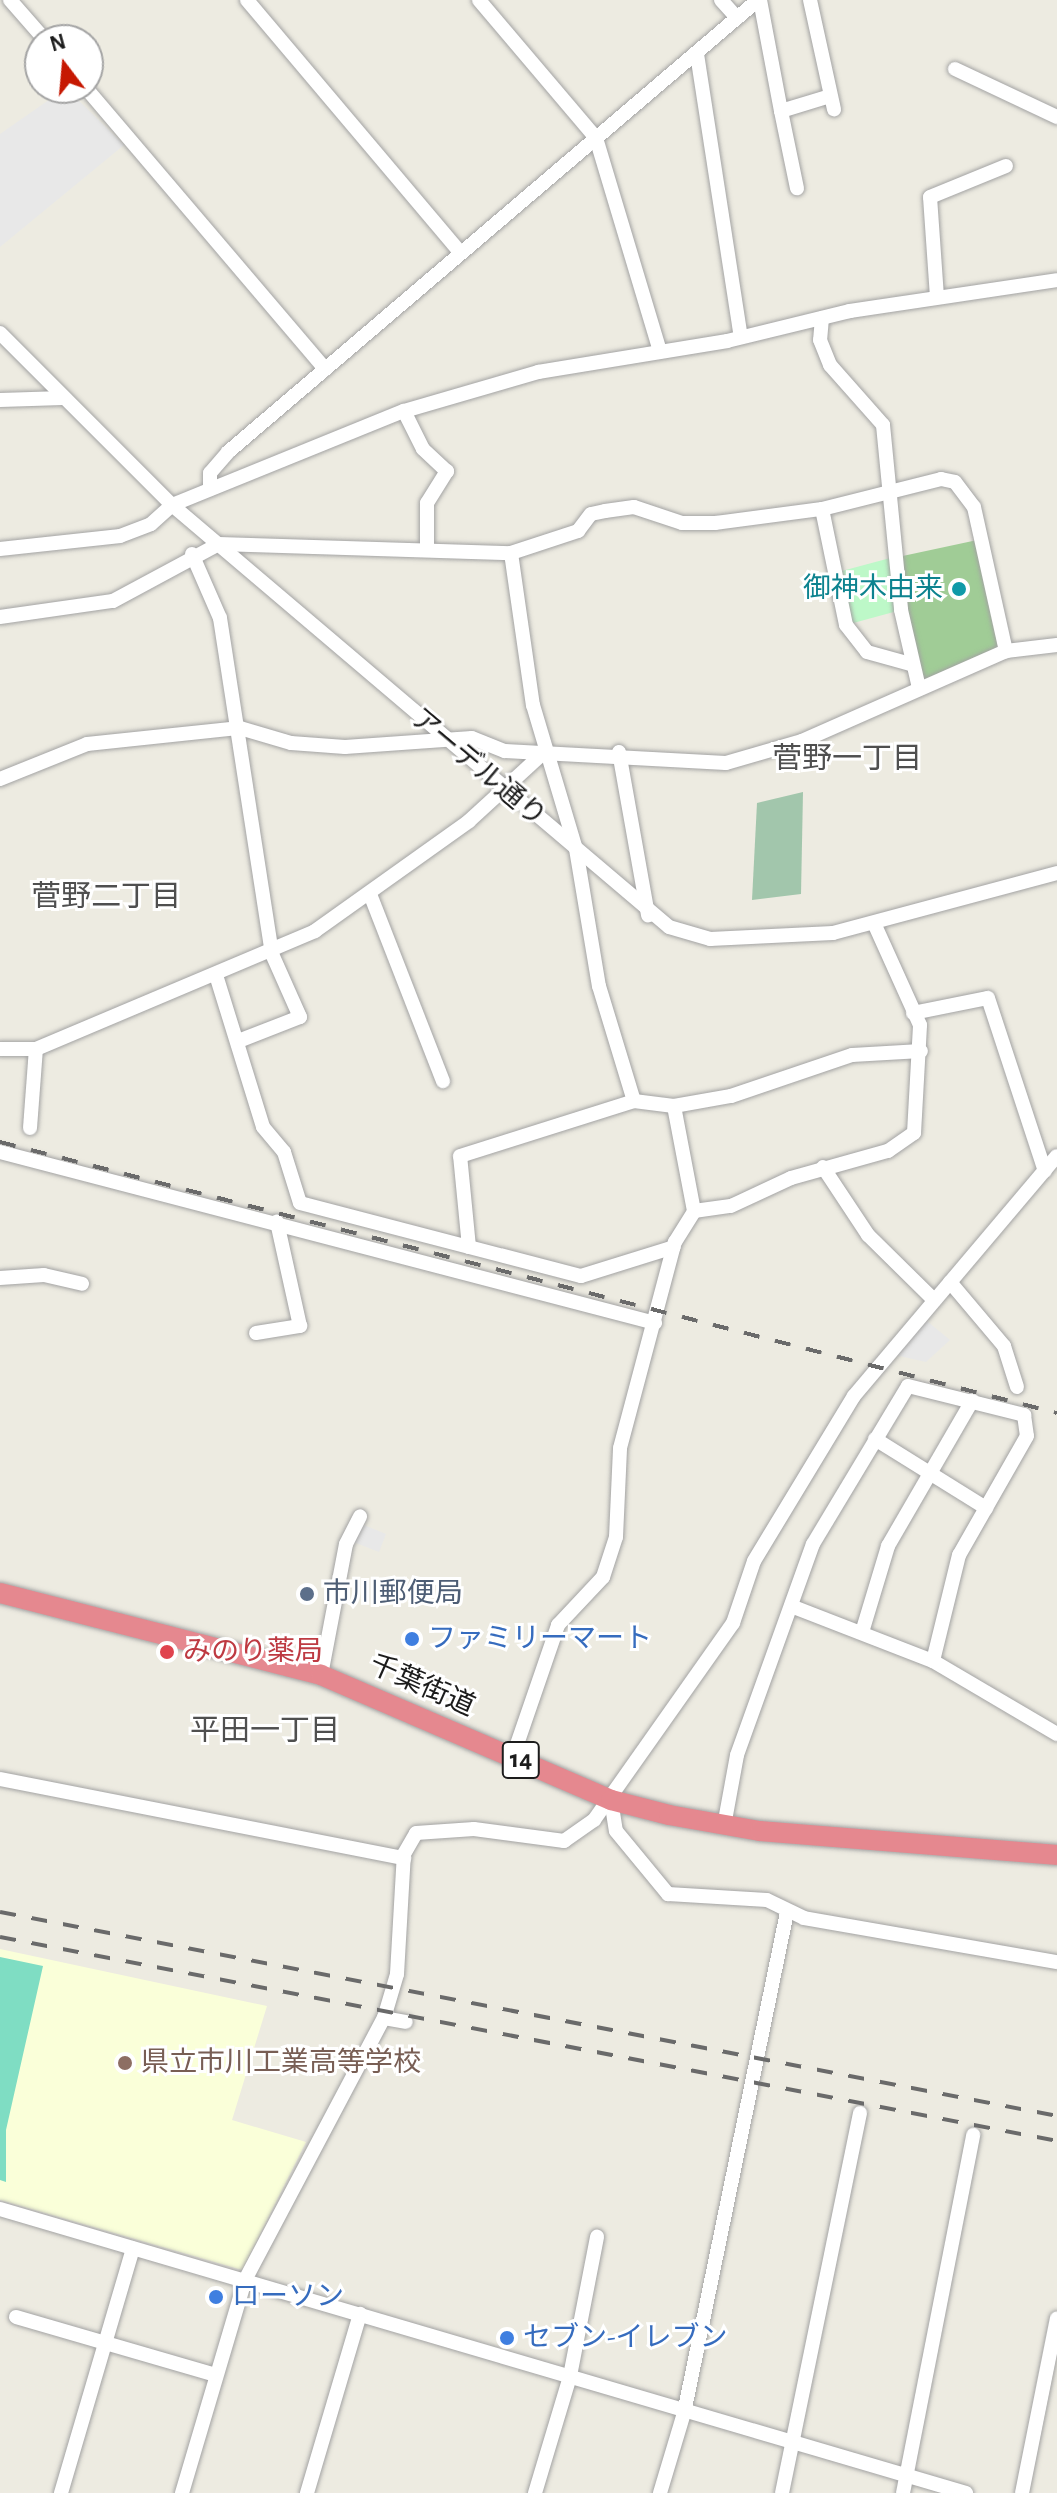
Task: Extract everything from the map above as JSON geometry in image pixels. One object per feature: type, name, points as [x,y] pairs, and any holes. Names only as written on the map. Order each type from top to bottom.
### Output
[{"type":"highway","name":"千葉街道","points":[[0,1593],[321,1675],[611,1800],[724,1826],[1057,1855]]},
{"type":"street","points":[[10,0],[31,24]]},
{"type":"street","points":[[247,0],[461,253]]},
{"type":"street","points":[[479,0],[596,138],[660,352]]},
{"type":"street","points":[[721,0],[737,18]]},
{"type":"street","points":[[210,489],[210,473],[228,452],[759,0],[797,188]]},
{"type":"street","points":[[781,111],[832,102],[810,0]]},
{"type":"street","points":[[697,54],[741,337]]},
{"type":"street","points":[[955,69],[1057,117]]},
{"type":"street","points":[[100,104],[325,369]]},
{"type":"street","points":[[937,297],[930,197],[1006,166]]},
{"type":"street","points":[[0,549],[120,536],[151,524],[172,505],[404,411],[538,372],[741,337],[822,318],[937,297],[1057,280]]},
{"type":"street","points":[[822,318],[820,340],[830,365],[879,414],[891,487],[910,664],[919,688]]},
{"type":"street","name":"アーデル通り","points":[[0,333],[7,348],[172,505],[443,742],[576,849],[648,915],[710,939],[807,936],[874,923],[1057,873]]},
{"type":"street","points":[[0,400],[63,398]]},
{"type":"street","points":[[404,411],[423,449],[447,471],[427,503],[427,549]]},
{"type":"street","points":[[0,617],[113,601],[192,554],[219,544],[511,553],[578,531],[591,514],[605,511],[634,507],[682,523],[715,523],[822,509],[891,487],[955,482],[974,507],[1006,651]]},
{"type":"street","points":[[822,509],[846,625],[867,652],[910,664]]},
{"type":"street","points":[[511,553],[533,705],[576,849],[599,986],[634,1101]]},
{"type":"street","points":[[192,554],[215,594],[240,728],[272,954],[300,1017],[241,1040]]},
{"type":"street","points":[[0,779],[87,744],[240,728],[291,743],[345,747],[472,738],[547,754],[619,752],[697,763],[752,758],[1006,651],[1057,645]]},
{"type":"street","points":[[619,752],[648,915]]},
{"type":"street","points":[[0,1049],[36,1049],[272,954],[370,894],[547,754]]},
{"type":"street","points":[[370,894],[443,1081]]},
{"type":"street","points":[[694,1211],[731,1206],[823,1167],[888,1151],[914,1133],[921,1051],[913,1013],[874,923]]},
{"type":"street","points":[[216,975],[241,1040],[263,1127],[284,1152],[300,1203],[581,1276],[674,1247]]},
{"type":"street","points":[[913,1013],[988,998],[1045,1171]]},
{"type":"street","points":[[30,1128],[36,1049]]},
{"type":"street","points":[[469,1247],[460,1156],[634,1101],[674,1106],[772,1086],[852,1055],[921,1051]]},
{"type":"street","points":[[513,1756],[558,1625],[603,1577],[616,1537],[620,1448],[674,1247],[694,1211],[674,1106]]},
{"type":"street","points":[[0,1152],[655,1323]]},
{"type":"street","points":[[182,2493],[245,2280],[384,2018],[397,1974],[404,1858],[416,1833],[499,1832],[564,1841],[611,1800],[733,1623],[754,1561],[854,1396],[1057,1156]]},
{"type":"street","points":[[823,1167],[860,1226],[934,1300]]},
{"type":"street","points":[[256,1333],[300,1326],[277,1222]]},
{"type":"street","points":[[0,1278],[44,1275],[82,1284]]},
{"type":"street","points":[[950,1282],[1004,1346],[1017,1387]]},
{"type":"street","points":[[724,1826],[737,1755],[813,1544],[908,1386],[1024,1415],[1027,1436],[959,1555],[933,1661]]},
{"type":"street","points":[[863,1629],[888,1546],[972,1401]]},
{"type":"street","points":[[875,1439],[986,1508]]},
{"type":"street","points":[[321,1675],[346,1544],[360,1516]]},
{"type":"street","points":[[791,1606],[863,1629],[933,1661],[1057,1734]]},
{"type":"street","points":[[0,1779],[404,1858]]},
{"type":"street","points":[[611,1800],[616,1831],[668,1894],[767,1900],[787,1912],[1057,1962]]},
{"type":"street","points":[[660,2493],[684,2413],[787,1912]]},
{"type":"street","points":[[384,2018],[406,2022]]},
{"type":"street","points":[[782,2493],[796,2446],[860,2113]]},
{"type":"street","points":[[903,2493],[973,2135]]},
{"type":"street","points":[[0,2209],[570,2376],[796,2446],[966,2493]]},
{"type":"street","points":[[535,2493],[570,2376],[597,2237]]},
{"type":"street","points":[[61,2493],[133,2248]]},
{"type":"street","points":[[307,2493],[360,2314]]},
{"type":"street","points":[[16,2317],[216,2375]]},
{"type":"street","points":[[1022,2493],[1057,2318]]},
{"type":"shaded area","points":[[43,104],[82,104],[124,145],[0,247],[0,134]]},
{"type":"shaded area","points":[[803,792],[801,894],[752,900],[757,803]]},
{"type":"shaded area","points":[[927,1321],[950,1340],[926,1362],[895,1355]]},
{"type":"shaded area","points":[[359,1523],[386,1534],[379,1552],[351,1541]]},
{"type":"shaded area","name":"県立市川工業高等学校","points":[[0,1949],[267,2006],[232,2120],[306,2142],[242,2270],[0,2200]]},
{"type":"green space","points":[[982,539],[1006,651],[919,688],[898,557]]},
{"type":"green space","points":[[894,557],[901,610],[846,625],[838,572]]},
{"type":"green space","points":[[0,1957],[43,1966],[6,2130],[6,2182],[0,2180]]},
{"type":"railway","points":[[0,1142],[1057,1413]]},
{"type":"railway","points":[[0,1912],[1057,2116]]},
{"type":"railway","points":[[0,1937],[1057,2141]]},
{"type":"place","name":"御神木由来","points":[[959,589]]},
{"type":"place","name":"市川郵便局","points":[[307,1594]]},
{"type":"place","name":"ファミリーマート","points":[[412,1639]]},
{"type":"place","name":"みのり薬局","points":[[167,1652]]},
{"type":"place","name":"県立市川工業高等学校","points":[[125,2063]]},
{"type":"place","name":"ローソン","points":[[216,2297]]},
{"type":"place","name":"セブン-イレブン","points":[[507,2338]]},
{"type":"district","name":"菅野一丁目","points":[[847,759]]},
{"type":"district","name":"菅野二丁目","points":[[106,897]]},
{"type":"district","name":"平田一丁目","points":[[265,1731]]}]
